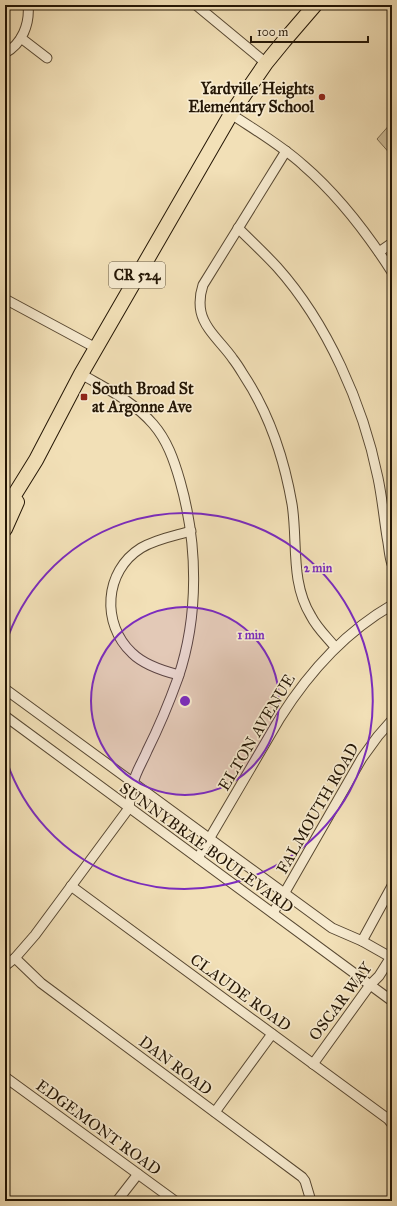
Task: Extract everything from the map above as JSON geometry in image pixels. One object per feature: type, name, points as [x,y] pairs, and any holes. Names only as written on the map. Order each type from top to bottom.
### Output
[{"type":"main road","name":"CR 524","points":[[5,529],[36,460],[81,374],[231,114],[266,63],[315,5]]},
{"type":"main road","name":"CR 524","points":[[5,510],[36,460]]},
{"type":"street","points":[[5,53],[16,45],[21,38],[28,21],[28,5]]},
{"type":"street","points":[[196,5],[266,63]]},
{"type":"street","points":[[21,38],[47,58]]},
{"type":"street","points":[[231,114],[286,151],[327,188],[351,215],[392,272]]},
{"type":"street","points":[[286,151],[204,285],[200,298],[201,312],[209,328],[234,359],[247,379],[271,428],[286,474],[292,504],[299,588],[310,616],[318,628],[335,647]]},
{"type":"street","points":[[238,228],[277,268],[294,289],[327,340],[343,372],[363,422],[373,456],[392,564]]},
{"type":"street","points":[[379,252],[392,243]]},
{"type":"street","points":[[5,299],[96,348]]},
{"type":"street","points":[[5,966],[15,958],[36,935],[130,808],[133,782],[166,710],[179,675],[187,642],[192,606],[193,558],[191,531],[177,471],[163,438],[144,414],[132,403],[81,374]]},
{"type":"street","points":[[179,675],[151,666],[138,658],[124,645],[114,626],[111,613],[111,593],[118,572],[132,555],[141,548],[152,542],[191,531]]},
{"type":"street","name":"ELTON AVENUE","points":[[198,858],[292,698],[308,676],[335,647],[368,620],[392,604]]},
{"type":"street","name":"SUNNYBRAE BOULEVARD","points":[[5,689],[332,928],[362,941],[391,957]]},
{"type":"street","name":"SUNNYBRAE BOULEVARD","points":[[5,716],[392,1001]]},
{"type":"street","name":"FALMOUTH ROAD","points":[[273,913],[362,758],[392,720]]},
{"type":"street","name":"CLAUDE ROAD","points":[[71,886],[388,1119],[392,1124]]},
{"type":"street","points":[[362,941],[392,886]]},
{"type":"street","name":"OSCAR WAY","points":[[313,1064],[370,985],[379,976],[391,957]]},
{"type":"street","name":"DAN ROAD","points":[[15,958],[41,983],[302,1177],[306,1181],[310,1201]]},
{"type":"street","points":[[215,1112],[272,1034]]},
{"type":"street","name":"EDGEMONT ROAD","points":[[5,1077],[175,1201]]},
{"type":"street","points":[[117,1201],[138,1174]]},
{"type":"shaded area","points":[[392,122],[392,156],[377,139]]},
{"type":"place","name":"Yardville Heights Elementary School","points":[[322,97]]},
{"type":"place","name":"South Broad St at Argonne Ave","points":[[84,397]]}]
